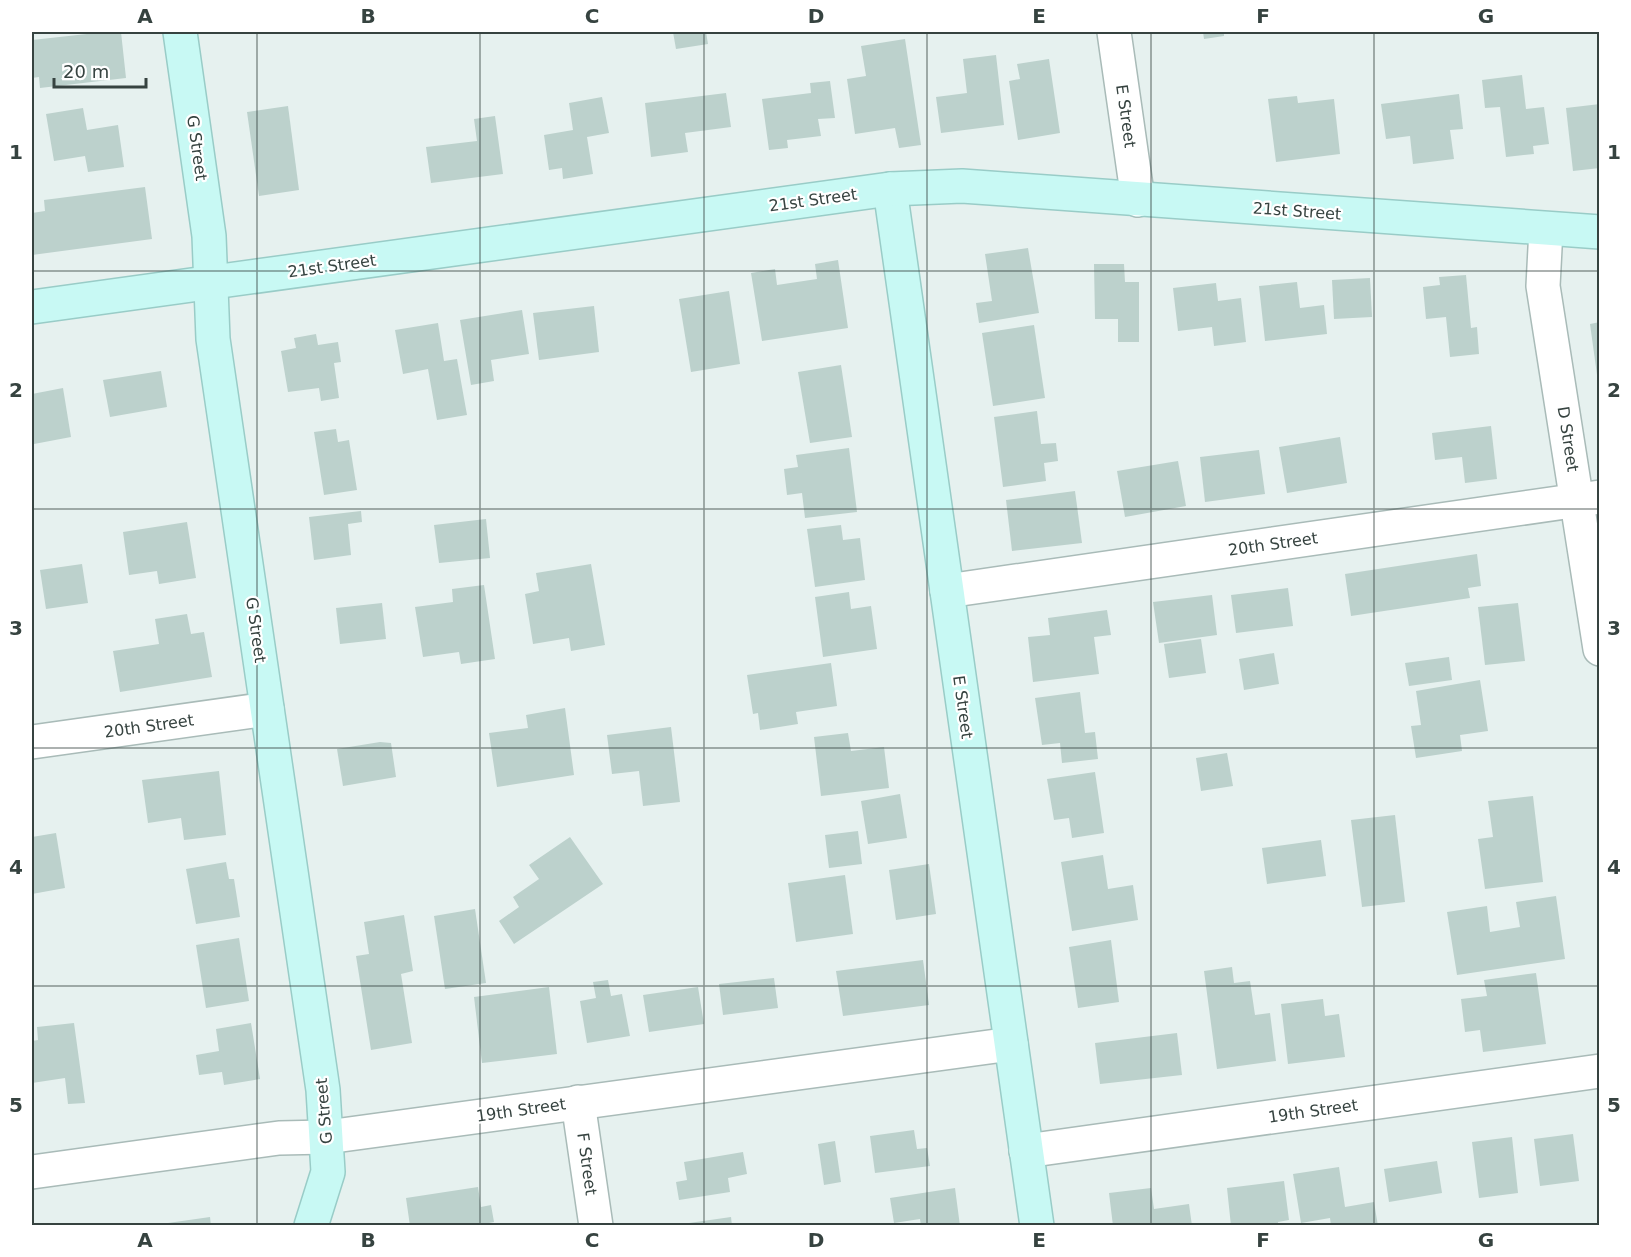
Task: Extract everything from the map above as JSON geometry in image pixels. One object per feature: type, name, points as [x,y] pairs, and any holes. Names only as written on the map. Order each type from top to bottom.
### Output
[{"type":"street","name":"G Street","points":[[180,32],[209,236],[213,339],[323,1090],[328,1172],[311,1226]]},
{"type":"street","name":"E Street","points":[[1114,32],[1138,200]]},
{"type":"street","name":"21st Street","points":[[32,307],[890,189],[963,186],[1599,232]]},
{"type":"street","name":"E Street","points":[[890,189],[1037,1226]]},
{"type":"street","name":"D Street","points":[[1546,229],[1543,286],[1588,498],[1599,649]]},
{"type":"street","name":"20th Street","points":[[947,591],[1588,498]]},
{"type":"street","name":"20th Street","points":[[32,742],[267,709]]},
{"type":"street","name":"19th Street","points":[[32,1172],[279,1138],[327,1137],[1011,1044]]},
{"type":"street","name":"19th Street","points":[[1026,1151],[1599,1071]]},
{"type":"street","name":"F Street","points":[[578,1102],[596,1226]]},
{"type":"building","points":[[121,32],[126,78],[40,88],[39,77],[32,78],[32,40]]},
{"type":"building","points":[[673,32],[706,32],[708,44],[676,49]]},
{"type":"building","points":[[1203,32],[1224,32],[1224,36],[1204,39]]},
{"type":"building","points":[[905,39],[921,145],[899,148],[895,128],[855,134],[847,79],[866,76],[861,46]]},
{"type":"building","points":[[996,55],[1004,125],[941,133],[936,97],[967,93],[963,59]]},
{"type":"building","points":[[1049,59],[1060,133],[1018,140],[1009,81],[1020,79],[1017,64]]},
{"type":"building","points":[[1522,75],[1526,109],[1544,107],[1549,144],[1533,146],[1534,154],[1506,157],[1500,107],[1485,108],[1482,80]]},
{"type":"building","points":[[830,81],[835,118],[818,119],[821,136],[787,140],[788,148],[769,150],[762,99],[811,93],[810,83]]},
{"type":"building","points":[[726,93],[731,127],[685,133],[688,152],[651,157],[645,103]]},
{"type":"building","points":[[1459,94],[1463,129],[1450,130],[1454,159],[1413,164],[1410,136],[1386,139],[1381,104]]},
{"type":"building","points":[[1297,96],[1298,103],[1334,99],[1340,154],[1276,162],[1268,99]]},
{"type":"building","points":[[602,97],[609,133],[587,137],[593,174],[563,179],[562,168],[549,170],[544,135],[573,130],[569,103]]},
{"type":"building","points":[[1600,104],[1600,168],[1573,171],[1566,108]]},
{"type":"building","points":[[288,106],[299,190],[259,196],[247,112]]},
{"type":"building","points":[[83,108],[87,130],[118,125],[124,167],[88,172],[85,156],[54,161],[46,114]]},
{"type":"building","points":[[495,116],[503,174],[431,183],[426,147],[477,141],[474,119]]},
{"type":"building","points":[[145,187],[152,239],[32,255],[32,213],[45,211],[44,200]]},
{"type":"building","points":[[1028,248],[1039,313],[979,323],[976,303],[992,301],[985,254]]},
{"type":"building","points":[[838,260],[848,328],[762,341],[751,273],[775,269],[777,285],[817,279],[815,264]]},
{"type":"building","points":[[1094,264],[1124,264],[1125,282],[1139,282],[1139,342],[1118,342],[1118,319],[1095,319]]},
{"type":"building","points":[[1466,275],[1471,328],[1477,327],[1479,354],[1450,357],[1446,317],[1426,319],[1423,287],[1440,285],[1439,277]]},
{"type":"building","points":[[1370,278],[1372,317],[1334,319],[1332,280]]},
{"type":"building","points":[[1297,282],[1300,308],[1324,305],[1327,334],[1265,341],[1259,286]]},
{"type":"building","points":[[1216,283],[1218,301],[1241,298],[1246,342],[1214,346],[1212,327],[1178,331],[1173,288]]},
{"type":"building","points":[[729,291],[740,364],[691,372],[679,299]]},
{"type":"building","points":[[594,306],[599,352],[539,360],[533,313]]},
{"type":"building","points":[[522,310],[529,354],[491,360],[494,381],[471,385],[460,320]]},
{"type":"building","points":[[1600,322],[1600,382],[1598,382],[1590,324]]},
{"type":"building","points":[[438,323],[444,361],[457,359],[467,415],[437,420],[428,369],[403,374],[395,330]]},
{"type":"building","points":[[1034,325],[1045,398],[993,406],[982,333]]},
{"type":"building","points":[[316,334],[318,345],[338,342],[341,362],[334,363],[339,398],[321,401],[319,388],[288,392],[281,351],[296,348],[294,338]]},
{"type":"building","points":[[841,365],[852,437],[810,443],[798,372]]},
{"type":"building","points":[[161,371],[167,407],[110,417],[103,380]]},
{"type":"building","points":[[63,388],[71,437],[34,444],[32,394]]},
{"type":"building","points":[[1037,411],[1041,444],[1056,443],[1058,461],[1044,463],[1046,481],[1003,487],[994,417]]},
{"type":"building","points":[[1491,426],[1497,479],[1465,483],[1462,457],[1435,460],[1432,433]]},
{"type":"building","points":[[336,429],[338,442],[349,440],[357,490],[324,495],[314,432]]},
{"type":"building","points":[[1340,437],[1347,483],[1287,493],[1279,447]]},
{"type":"building","points":[[849,448],[857,512],[805,518],[802,493],[787,495],[784,469],[798,467],[796,455]]},
{"type":"building","points":[[1259,450],[1265,494],[1205,502],[1200,457]]},
{"type":"building","points":[[1178,461],[1186,506],[1125,517],[1117,471]]},
{"type":"building","points":[[1075,491],[1082,543],[1012,551],[1006,500]]},
{"type":"building","points":[[361,511],[362,522],[348,524],[351,555],[314,560],[309,517]]},
{"type":"building","points":[[486,519],[490,558],[439,563],[434,525]]},
{"type":"building","points":[[187,522],[196,578],[159,584],[157,571],[129,575],[123,532]]},
{"type":"building","points":[[841,525],[843,540],[860,538],[865,580],[815,587],[807,529]]},
{"type":"building","points":[[1477,554],[1481,586],[1468,588],[1470,598],[1351,616],[1345,574]]},
{"type":"building","points":[[82,564],[88,603],[46,609],[40,570]]},
{"type":"building","points":[[591,564],[605,645],[571,651],[569,638],[533,644],[525,594],[539,591],[536,573]]},
{"type":"building","points":[[484,585],[495,659],[461,664],[459,652],[423,657],[415,607],[453,602],[452,589]]},
{"type":"building","points":[[1288,588],[1293,626],[1236,633],[1231,595]]},
{"type":"building","points":[[849,592],[851,609],[871,606],[877,649],[823,657],[815,597]]},
{"type":"building","points":[[1212,595],[1217,635],[1159,643],[1153,602]]},
{"type":"building","points":[[382,603],[386,639],[340,644],[336,608]]},
{"type":"building","points":[[1518,603],[1525,661],[1485,665],[1478,607]]},
{"type":"building","points":[[1107,610],[1111,635],[1094,637],[1099,674],[1033,682],[1028,637],[1050,635],[1048,618]]},
{"type":"building","points":[[187,614],[191,634],[204,632],[212,677],[120,692],[113,651],[159,644],[155,619]]},
{"type":"building","points":[[1201,639],[1206,673],[1169,678],[1164,644]]},
{"type":"building","points":[[1274,653],[1279,684],[1244,690],[1239,659]]},
{"type":"building","points":[[1449,657],[1452,680],[1409,686],[1405,663]]},
{"type":"building","points":[[831,663],[837,706],[796,712],[798,724],[760,730],[758,713],[753,714],[747,675]]},
{"type":"building","points":[[1480,680],[1488,731],[1460,735],[1462,751],[1416,758],[1411,726],[1421,725],[1416,691]]},
{"type":"building","points":[[1080,692],[1085,733],[1095,732],[1098,759],[1062,763],[1060,743],[1042,745],[1035,698]]},
{"type":"building","points":[[565,708],[574,775],[497,787],[489,733],[528,728],[526,715]]},
{"type":"building","points":[[671,727],[680,802],[643,806],[639,771],[612,774],[607,735]]},
{"type":"building","points":[[848,733],[851,751],[884,747],[889,788],[821,796],[814,737]]},
{"type":"building","points":[[380,742],[391,743],[396,777],[343,786],[337,749]]},
{"type":"building","points":[[1227,753],[1233,786],[1201,791],[1196,758]]},
{"type":"building","points":[[219,771],[226,835],[184,840],[181,818],[148,823],[142,780]]},
{"type":"building","points":[[1095,772],[1104,833],[1072,838],[1069,818],[1054,820],[1047,779]]},
{"type":"building","points":[[900,794],[907,838],[868,844],[861,801]]},
{"type":"building","points":[[1533,796],[1543,882],[1485,889],[1478,839],[1493,837],[1488,801]]},
{"type":"building","points":[[1395,815],[1405,902],[1362,907],[1351,820]]},
{"type":"building","points":[[858,831],[862,864],[829,868],[825,835]]},
{"type":"building","points":[[56,833],[65,888],[32,894],[32,837]]},
{"type":"building","points":[[570,837],[603,884],[514,944],[499,921],[519,907],[513,897],[539,879],[529,865]]},
{"type":"building","points":[[1321,840],[1326,876],[1267,884],[1262,848]]},
{"type":"building","points":[[1103,855],[1108,889],[1133,885],[1138,920],[1072,931],[1061,862]]},
{"type":"building","points":[[226,862],[229,879],[234,879],[240,917],[196,924],[186,869]]},
{"type":"building","points":[[929,864],[936,914],[896,920],[889,870]]},
{"type":"building","points":[[845,875],[853,934],[796,942],[788,883]]},
{"type":"building","points":[[1556,896],[1565,959],[1457,975],[1447,912],[1487,906],[1490,932],[1520,927],[1516,902]]},
{"type":"building","points":[[475,909],[486,983],[445,989],[434,916]]},
{"type":"building","points":[[404,915],[413,971],[401,974],[412,1043],[371,1050],[356,956],[369,954],[364,922]]},
{"type":"building","points":[[239,938],[249,1001],[206,1008],[196,945]]},
{"type":"building","points":[[1111,940],[1119,1002],[1078,1008],[1069,947]]},
{"type":"building","points":[[923,960],[929,1005],[843,1016],[836,971]]},
{"type":"building","points":[[1232,967],[1234,983],[1250,981],[1255,1015],[1270,1013],[1276,1061],[1217,1069],[1204,971]]},
{"type":"building","points":[[1536,973],[1546,1044],[1483,1052],[1480,1030],[1465,1032],[1461,999],[1487,996],[1484,980]]},
{"type":"building","points":[[774,978],[778,1008],[723,1015],[719,984]]},
{"type":"building","points":[[608,980],[611,996],[622,994],[630,1036],[587,1043],[580,1001],[596,998],[593,982]]},
{"type":"building","points":[[549,987],[557,1054],[482,1063],[474,997]]},
{"type":"building","points":[[698,987],[704,1024],[649,1032],[643,995]]},
{"type":"building","points":[[1323,999],[1325,1016],[1339,1014],[1345,1057],[1288,1064],[1281,1004]]},
{"type":"building","points":[[74,1023],[85,1103],[68,1104],[65,1078],[32,1083],[32,1041],[38,1040],[37,1027]]},
{"type":"building","points":[[251,1023],[260,1079],[224,1085],[222,1072],[199,1075],[196,1055],[219,1051],[216,1029]]},
{"type":"building","points":[[1177,1033],[1182,1075],[1100,1084],[1095,1043]]},
{"type":"building","points":[[914,1130],[917,1149],[927,1148],[930,1166],[875,1173],[870,1136]]},
{"type":"building","points":[[1573,1134],[1579,1181],[1540,1186],[1534,1139]]},
{"type":"building","points":[[1512,1137],[1518,1193],[1479,1198],[1472,1142]]},
{"type":"building","points":[[835,1141],[841,1182],[824,1185],[818,1144]]},
{"type":"building","points":[[743,1152],[747,1174],[728,1178],[730,1192],[679,1200],[676,1182],[687,1180],[684,1162]]},
{"type":"building","points":[[1437,1161],[1442,1193],[1389,1202],[1384,1169]]},
{"type":"building","points":[[1339,1167],[1345,1207],[1374,1202],[1378,1226],[1331,1226],[1330,1218],[1301,1223],[1293,1174]]},
{"type":"building","points":[[1284,1181],[1289,1220],[1278,1222],[1278,1226],[1231,1226],[1227,1188]]},
{"type":"building","points":[[478,1187],[481,1207],[491,1205],[494,1222],[474,1226],[410,1226],[406,1198]]},
{"type":"building","points":[[955,1188],[960,1226],[921,1226],[920,1219],[894,1223],[890,1198]]},
{"type":"building","points":[[1151,1188],[1154,1209],[1189,1204],[1192,1226],[1113,1226],[1109,1193]]},
{"type":"building","points":[[210,1217],[211,1226],[161,1226],[161,1224]]},
{"type":"building","points":[[731,1217],[732,1226],[682,1226],[682,1224]]}]
